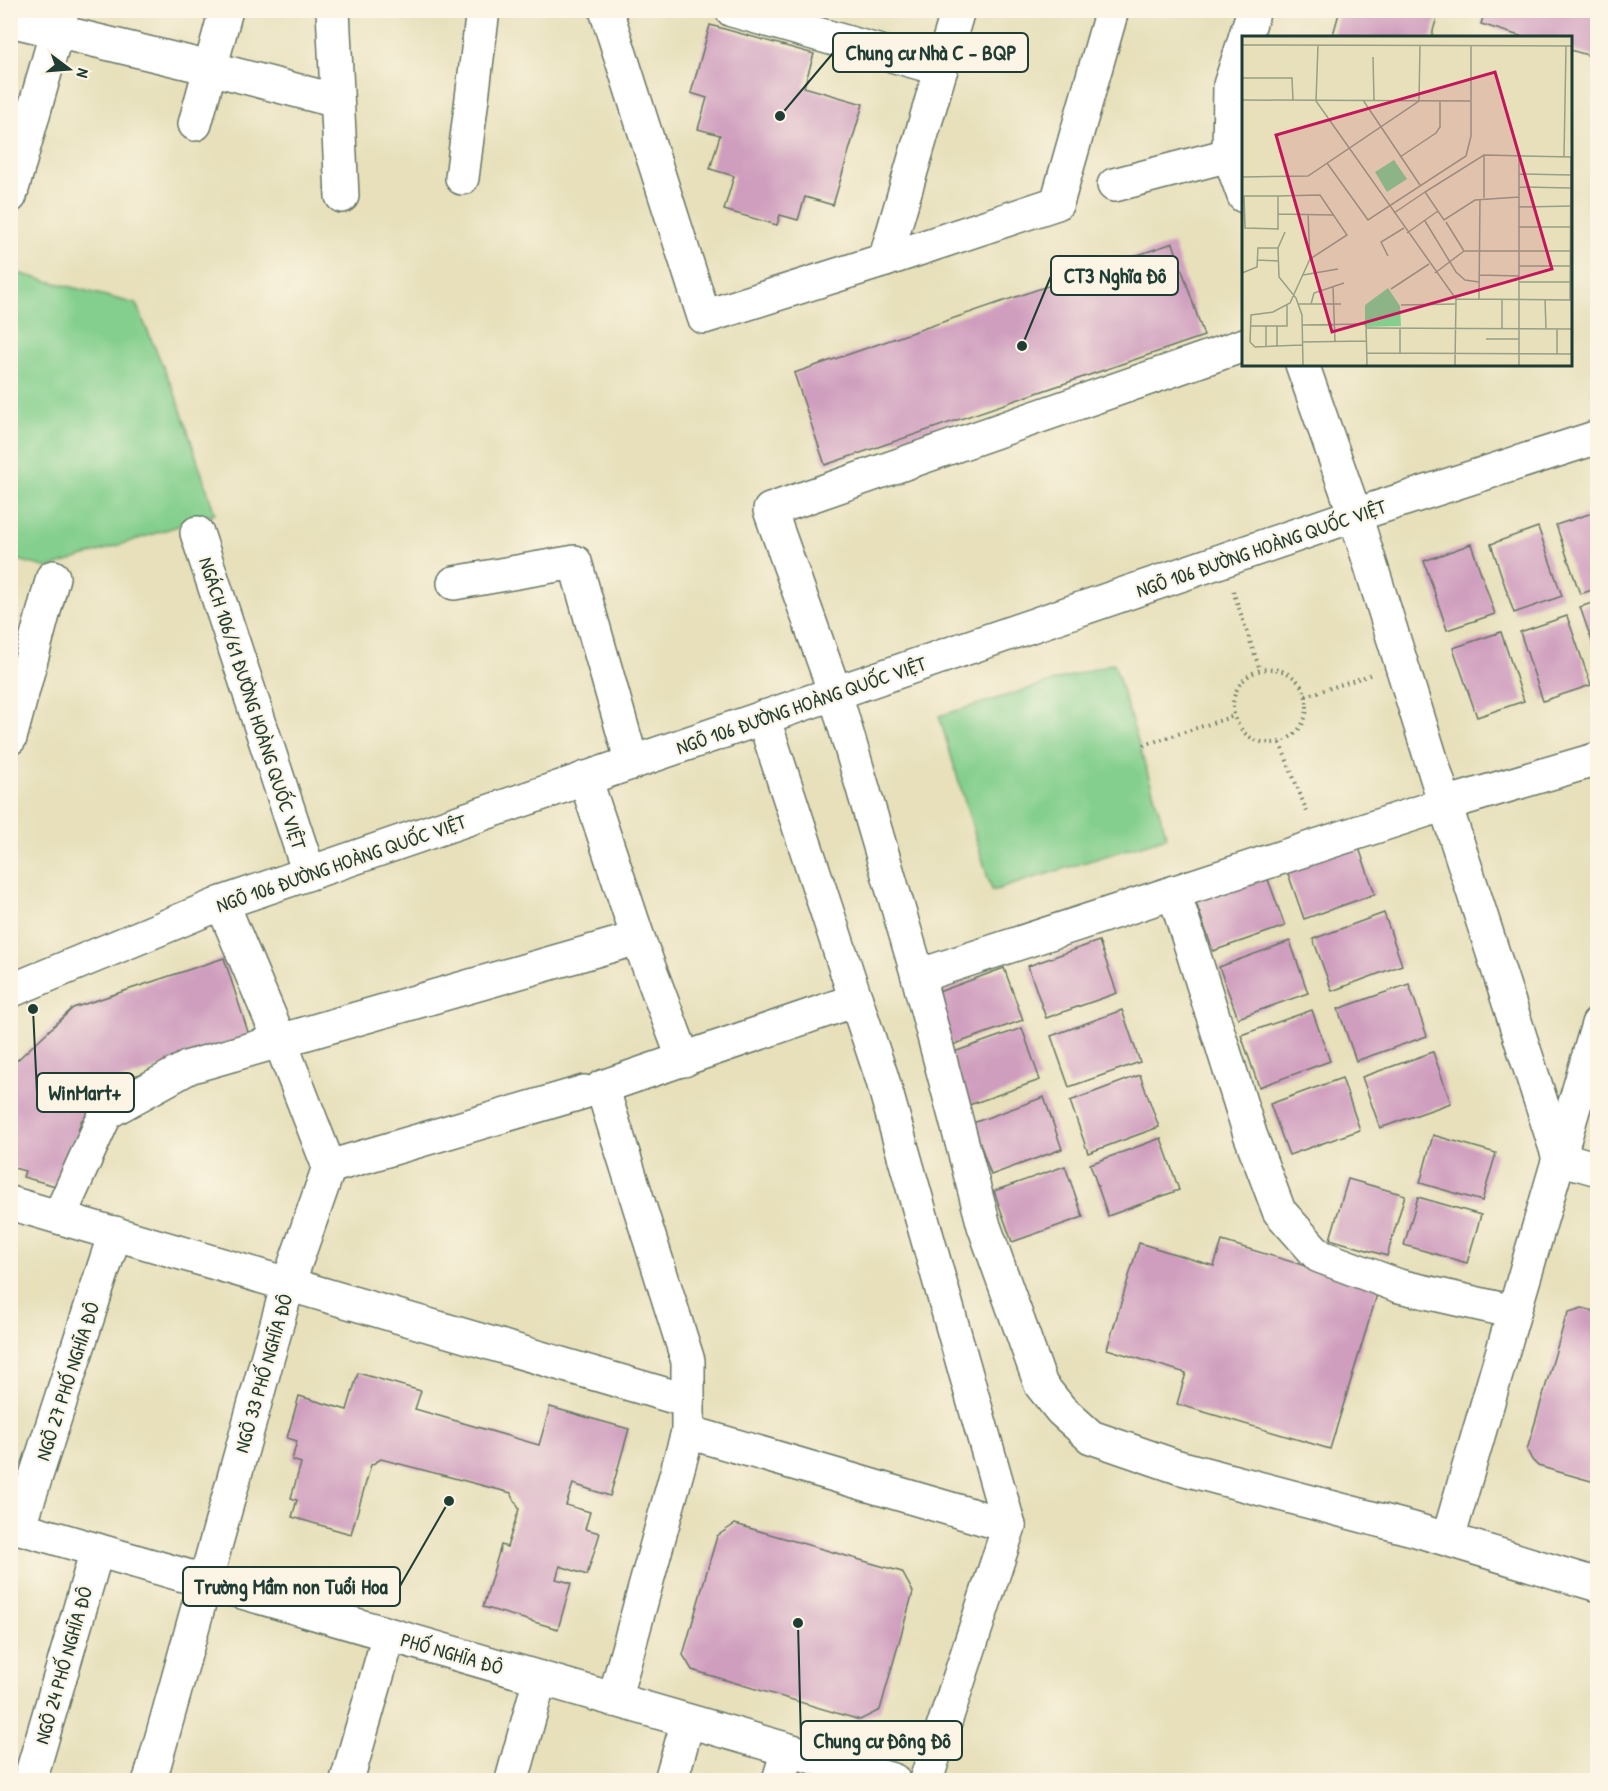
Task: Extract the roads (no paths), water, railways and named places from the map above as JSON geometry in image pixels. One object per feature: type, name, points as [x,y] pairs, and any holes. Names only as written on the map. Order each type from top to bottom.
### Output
[{"type":"street","points":[[195,124],[226,10]]},
{"type":"street","points":[[333,10],[342,196]]},
{"type":"street","points":[[462,178],[483,10]]},
{"type":"street","points":[[606,10],[704,317],[1058,203],[1112,10]]},
{"type":"street","points":[[732,10],[941,69]]},
{"type":"street","points":[[885,260],[958,10]]},
{"type":"street","points":[[1246,36],[1254,10]]},
{"type":"street","points":[[10,20],[60,21],[210,68],[337,101]]},
{"type":"street","points":[[10,196],[60,21]]},
{"type":"street","points":[[1242,48],[1230,85],[1229,155],[1242,191]]},
{"type":"street","points":[[1114,185],[1229,155]]},
{"type":"street","points":[[1242,346],[770,510],[835,693],[918,976],[984,1226],[1041,1385],[1061,1410],[1091,1437],[1178,1467],[1448,1539],[1598,1585]]},
{"type":"street","points":[[1303,366],[1355,515],[1559,1158]]},
{"type":"street","name":"NGÕ 106 ĐƯỜNG HOÀNG QUỐC VIỆT","points":[[10,990],[222,903],[1355,515],[1598,437]]},
{"type":"street","name":"NGÁCH 106/61 ĐƯỜNG HOÀNG QUỐC VIỆT","points":[[197,533],[309,873]]},
{"type":"street","points":[[454,583],[575,562],[632,763]]},
{"type":"street","points":[[10,738],[53,577]]},
{"type":"street","points":[[763,717],[882,1078],[1009,1526],[926,1780]]},
{"type":"street","points":[[918,976],[1445,804],[1598,759]]},
{"type":"street","points":[[585,778],[638,938],[684,1060]]},
{"type":"street","points":[[1174,892],[1250,1134],[1279,1211],[1319,1256],[1400,1286],[1514,1312]]},
{"type":"street","points":[[222,903],[280,1041],[329,1167],[593,1090],[856,1000]]},
{"type":"street","points":[[59,1217],[106,1113],[189,1067],[638,938]]},
{"type":"street","points":[[1448,1539],[1598,1024]]},
{"type":"street","points":[[593,1090],[688,1361],[688,1417],[614,1700]]},
{"type":"street","points":[[1559,1158],[1598,1169]]},
{"type":"street","name":"NGÕ 33 PHỐ NGHĨA ĐÔ","points":[[150,1780],[288,1284],[329,1167]]},
{"type":"street","points":[[10,1203],[288,1284],[1009,1526]]},
{"type":"street","name":"NGÕ 27 PHỐ NGHĨA ĐÔ","points":[[15,1527],[115,1233]]},
{"type":"street","name":"PHỐ NGHĨA ĐÔ","points":[[15,1527],[688,1721],[784,1766],[893,1780]]},
{"type":"street","name":"NGÕ 24 PHỐ NGHĨA ĐÔ","points":[[30,1780],[97,1550]]},
{"type":"street","points":[[347,1780],[389,1635]]},
{"type":"street","points":[[513,1780],[540,1678]]},
{"type":"street","points":[[671,1780],[688,1721]]},
{"type":"place","name":"Chung cư Nhà C - BQP","points":[[780,116]]},
{"type":"place","name":"CT3 Nghĩa Đô","points":[[1022,346]]},
{"type":"place","name":"WinMart+","points":[[33,1009]]},
{"type":"place","name":"Trường Mầm non Tuổi Hoa","points":[[449,1501]]},
{"type":"place","name":"Chung cư Đông Đô","points":[[798,1623]]}]
